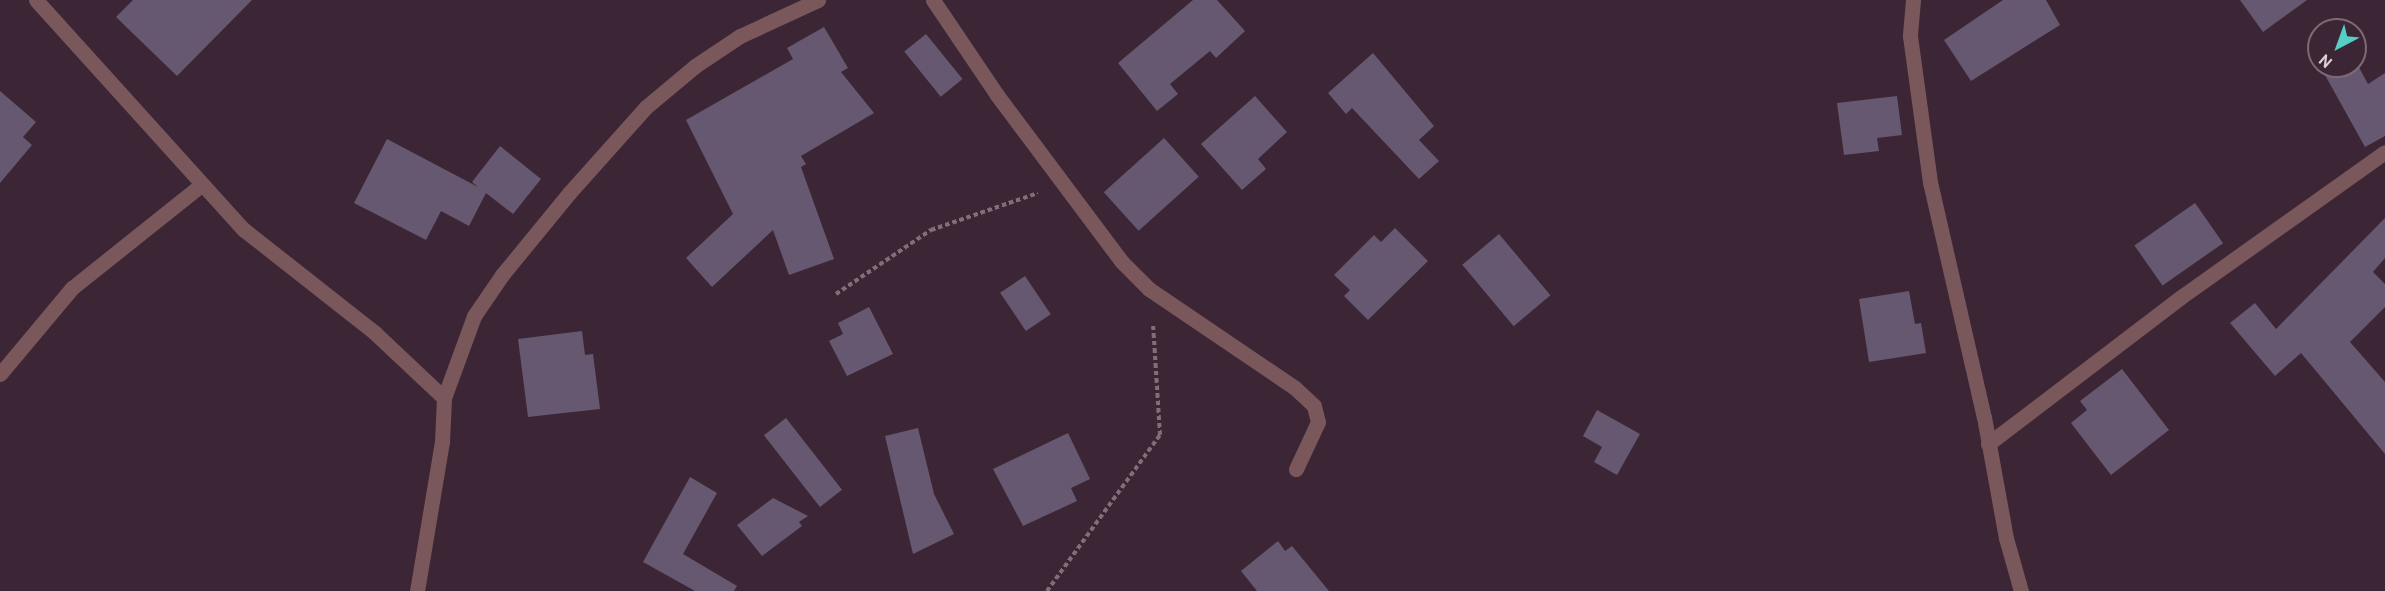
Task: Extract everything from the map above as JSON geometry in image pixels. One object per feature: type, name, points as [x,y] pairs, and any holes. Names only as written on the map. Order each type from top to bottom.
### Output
[{"type":"street","points":[[36,0],[133,104],[201,185],[243,229],[375,333],[444,398]]},
{"type":"street","points":[[417,591],[442,442],[444,398],[474,316],[502,275],[646,107],[695,66],[740,36],[818,0]]},
{"type":"street","points":[[933,0],[997,95],[1068,186],[1122,262],[1149,289],[1295,388],[1314,406],[1318,422],[1296,469]]},
{"type":"street","points":[[1913,0],[1910,36],[1930,182],[1988,444],[2006,538],[2021,591]]},
{"type":"street","points":[[1988,444],[2181,297],[2385,152]]},
{"type":"street","points":[[0,374],[72,288],[201,185]]},
{"type":"path","points":[[836,294],[931,230],[987,212],[1011,200],[1068,186]]},
{"type":"path","points":[[1047,591],[1160,435],[1149,289]]},
{"type":"building","points":[[133,0],[252,0],[177,76],[116,17]]},
{"type":"building","points":[[1193,0],[1217,0],[1245,31],[1216,58],[1210,51],[1170,84],[1178,94],[1157,111],[1118,63]]},
{"type":"building","points":[[2003,0],[2046,0],[2060,25],[1971,81],[1944,40]]},
{"type":"building","points":[[2240,0],[2307,0],[2263,32]]},
{"type":"building","points":[[824,27],[848,68],[841,72],[874,113],[801,156],[806,164],[801,167],[834,259],[789,275],[773,230],[712,287],[686,258],[733,214],[686,120],[793,59],[787,48]]},
{"type":"building","points":[[926,34],[963,79],[941,97],[904,52]]},
{"type":"building","points":[[1373,53],[1434,126],[1419,140],[1439,161],[1419,179],[1352,108],[1346,114],[1328,93]]},
{"type":"building","points":[[2385,73],[2385,136],[2365,147],[2327,78],[2365,78],[2368,84]]},
{"type":"building","points":[[0,91],[36,122],[23,137],[32,145],[0,183]]},
{"type":"building","points":[[1255,96],[1287,132],[1258,159],[1266,169],[1242,190],[1201,144]]},
{"type":"building","points":[[1897,96],[1902,135],[1877,138],[1879,151],[1844,155],[1837,103]]},
{"type":"building","points":[[1164,138],[1199,177],[1139,231],[1104,192]]},
{"type":"building","points":[[387,139],[478,187],[472,182],[500,146],[541,179],[513,214],[486,193],[469,226],[441,211],[426,240],[354,203]]},
{"type":"building","points":[[2195,203],[2223,243],[2162,286],[2134,245]]},
{"type":"building","points":[[2385,218],[2385,258],[2373,272],[2385,284],[2385,307],[2350,342],[2385,382],[2385,454],[2301,353],[2275,376],[2230,323],[2255,303],[2276,329]]},
{"type":"building","points":[[1395,228],[1428,261],[1368,320],[1344,296],[1350,290],[1334,275],[1374,235],[1381,242]]},
{"type":"building","points":[[1499,234],[1550,295],[1514,326],[1462,265]]},
{"type":"building","points":[[1025,276],[1051,314],[1026,331],[1000,293]]},
{"type":"building","points":[[1909,291],[1915,324],[1921,323],[1926,353],[1869,362],[1859,299]]},
{"type":"building","points":[[869,307],[893,354],[847,376],[829,341],[843,334],[838,323]]},
{"type":"building","points":[[582,331],[585,355],[593,354],[600,409],[528,417],[518,339]]},
{"type":"building","points":[[2122,369],[2169,430],[2111,475],[2071,423],[2087,410],[2080,401]]},
{"type":"building","points":[[1597,410],[1640,434],[1617,475],[1594,462],[1602,447],[1583,436]]},
{"type":"building","points":[[786,418],[842,490],[820,507],[764,435]]},
{"type":"building","points":[[918,428],[934,494],[954,534],[913,554],[885,436]]},
{"type":"building","points":[[1068,433],[1090,479],[1071,488],[1077,501],[1023,526],[993,469]]},
{"type":"building","points":[[690,477],[717,493],[683,554],[737,586],[734,591],[695,591],[643,562]]},
{"type":"building","points":[[773,498],[808,516],[799,522],[802,526],[762,556],[737,525]]},
{"type":"building","points":[[1278,541],[1285,551],[1292,546],[1329,591],[1257,591],[1241,571]]}]
